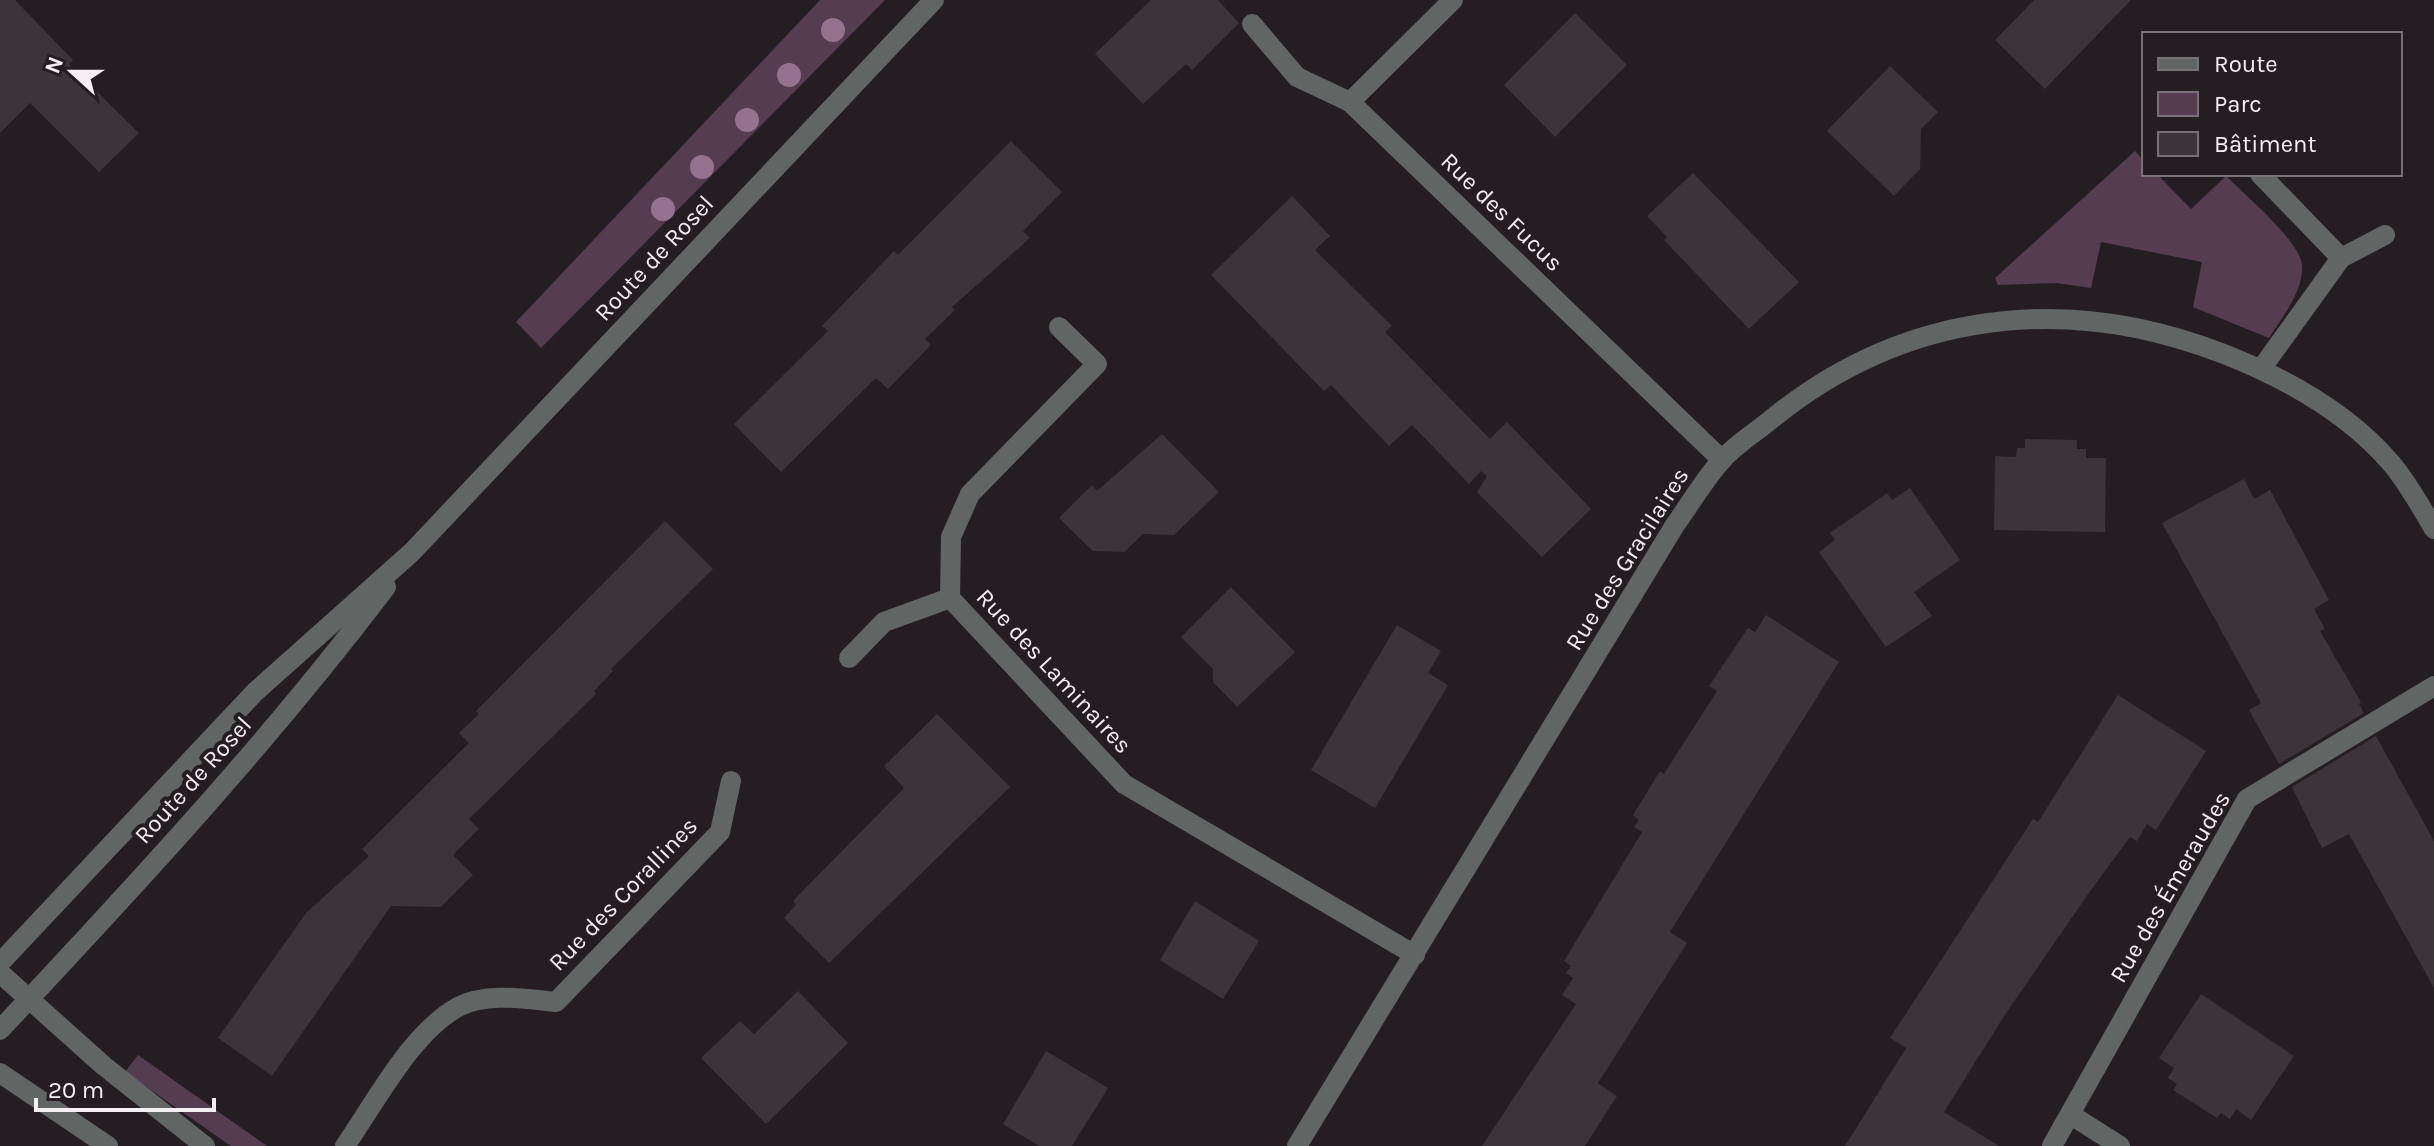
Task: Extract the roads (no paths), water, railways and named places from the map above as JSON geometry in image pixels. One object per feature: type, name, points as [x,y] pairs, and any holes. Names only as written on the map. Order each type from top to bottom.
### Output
[{"type":"street","name":"Route de Rosel","points":[[0,963],[255,692],[412,552],[934,0]]},
{"type":"street","points":[[1350,102],[1453,0]]},
{"type":"street","name":"Rue des Fucus","points":[[1252,24],[1297,77],[1350,102],[1722,460]]},
{"type":"street","points":[[2262,176],[2341,258]]},
{"type":"street","points":[[2261,369],[2341,258],[2385,235]]},
{"type":"street","name":"Rue des Gracilaires","points":[[1297,1146],[1675,525],[1722,460],[1813,387],[1848,368],[1945,332],[1989,322],[2075,318],[2123,323],[2179,337],[2261,369],[2307,394],[2391,463],[2434,529]]},
{"type":"street","name":"Rue des Laminaires","points":[[1059,327],[1097,364],[970,494],[951,537],[950,598],[1124,784],[1415,955]]},
{"type":"street","name":"Route de Rosel","points":[[0,1030],[201,813],[316,679],[412,552]]},
{"type":"street","points":[[849,658],[884,622],[950,598]]},
{"type":"street","name":"Rue des Émeraudes","points":[[2052,1146],[2247,799],[2434,686]]},
{"type":"street","name":"Rue des Corallines","points":[[345,1146],[421,1036],[459,1006],[504,998],[556,1002],[720,832],[731,781]]},
{"type":"street","points":[[0,973],[104,1066],[205,1146]]},
{"type":"street","points":[[0,1073],[108,1146]]},
{"type":"street","points":[[2071,1115],[2120,1146]]}]
